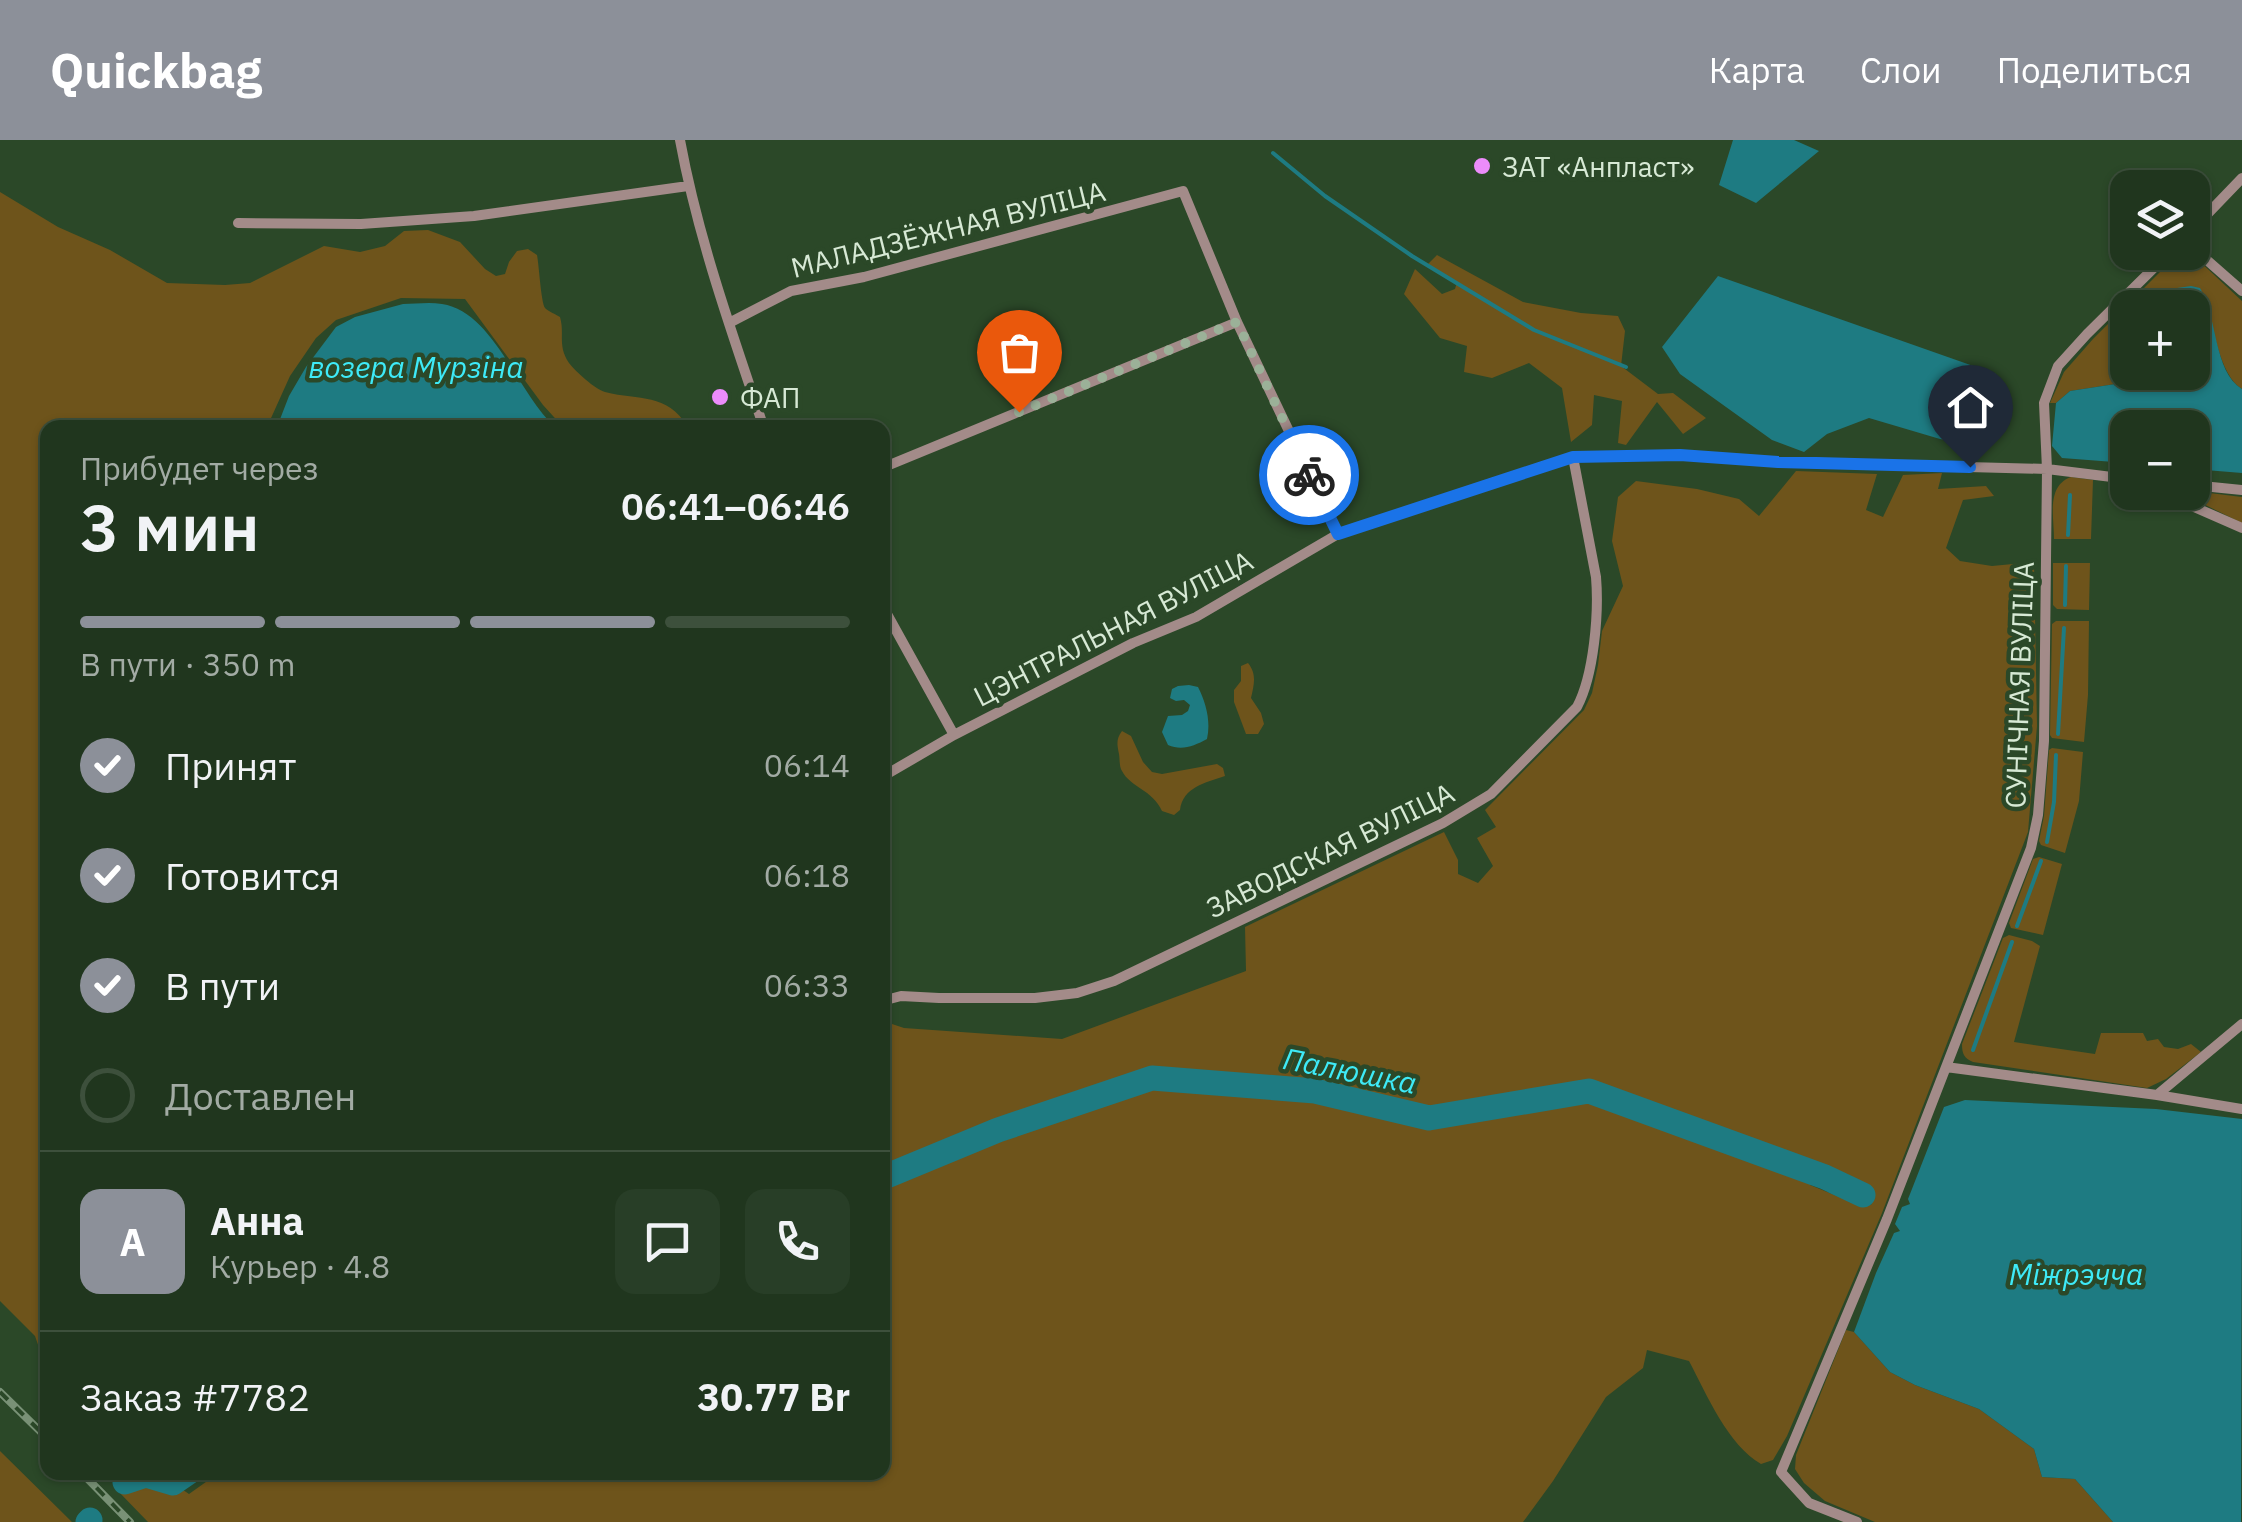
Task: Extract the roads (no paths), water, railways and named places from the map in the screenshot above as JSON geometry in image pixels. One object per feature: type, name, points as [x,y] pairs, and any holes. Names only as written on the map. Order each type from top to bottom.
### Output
[{"type":"street","points":[[680,140],[688,186],[718,293],[761,420]]},
{"type":"street","points":[[2210,211],[2242,178]]},
{"type":"street","points":[[238,223],[361,224],[474,216],[688,186]]},
{"type":"street","name":"МАЛАДЗЁЖНАЯ ВУЛІЦА","points":[[729,323],[790,291],[864,277],[1183,191],[1237,322]]},
{"type":"street","points":[[2210,263],[2242,291]]},
{"type":"street","name":"СУНІЧНАЯ ВУЛІЦА","points":[[1857,1522],[1809,1503],[1780,1472],[1887,1219],[2031,848],[2038,815],[2045,705],[2044,403],[2058,366],[2152,270]]},
{"type":"street","points":[[890,465],[1237,322],[1338,534]]},
{"type":"street","name":"ЦЭНТРАЛЬНАЯ ВУЛІЦА","points":[[890,772],[1133,643],[1196,617],[1338,534],[1573,457],[1680,455],[1778,462],[2047,469],[2110,477]]},
{"type":"street","name":"ЗАВОДСКАЯ ВУЛІЦА","points":[[890,999],[1034,998],[1077,993],[1114,981],[1443,823],[1490,794],[1577,707],[1586,691],[1598,598],[1573,457]]},
{"type":"street","points":[[2210,487],[2242,490]]},
{"type":"street","points":[[2201,510],[2242,528]]},
{"type":"street","name":"ЦЭНТРАЛЬНАЯ ВУЛІЦА","points":[[890,619],[954,735]]},
{"type":"street","points":[[2157,1095],[2242,1024]]},
{"type":"street","points":[[1946,1066],[2242,1109]]},
{"type":"water","points":[[1733,140],[1794,140],[1819,151],[1756,203],[1719,185]]},
{"type":"water","points":[[1718,276],[1996,374],[1996,413],[1983,446],[1940,439],[1869,418],[1827,434],[1804,452],[1772,440],[1680,374],[1662,347]]},
{"type":"water","points":[[2191,286],[2201,290],[2163,290]]},
{"type":"water","name":"возера Мурзіна","points":[[403,304],[442,304],[460,310],[491,338],[548,420],[280,420],[306,367],[336,327],[355,317]]},
{"type":"water","points":[[2210,313],[2226,370],[2242,389],[2242,473],[2210,470],[2210,410],[2110,410],[2110,462],[2062,458],[2052,446],[2056,403],[2070,391],[2110,385],[2110,390],[2210,390]]},
{"type":"water","points":[[1198,687],[1203,699],[1207,739],[1188,747],[1173,747],[1162,732],[1168,716],[1182,715],[1190,705],[1170,698],[1172,689]]},
{"type":"water","name":"Міжрэчча","points":[[1965,1100],[2156,1109],[2242,1119],[2241,1522],[2113,1522],[2075,1479],[2042,1477],[2034,1449],[1979,1409],[1890,1372],[1854,1332],[1894,1233],[1900,1231],[1895,1224],[1902,1207],[1910,1204],[1908,1199],[1944,1107]]},
{"type":"water","points":[[1837,1173],[1861,1183],[1866,1189],[1861,1201],[1852,1203],[1828,1192],[1825,1177]]},
{"type":"waterway","points":[[1273,153],[1325,196],[1412,256],[1534,330],[1626,367]]},
{"type":"waterway","points":[[2068,535],[2070,495]]},
{"type":"waterway","points":[[2065,605],[2066,566]]},
{"type":"waterway","points":[[2058,734],[2064,628]]},
{"type":"waterway","points":[[2047,842],[2056,755]]},
{"type":"waterway","points":[[2017,926],[2041,861]]},
{"type":"waterway","points":[[1973,1050],[2012,942]]},
{"type":"waterway","name":"Палюшка","points":[[890,1175],[998,1130],[1152,1078],[1315,1091],[1429,1118],[1589,1091],[1825,1177],[1863,1195]]},
{"type":"waterway","name":"Палюшка","points":[[125,1482],[131,1480]]},
{"type":"waterway","name":"Палюшка","points":[[163,1480],[177,1480]]},
{"type":"railway","points":[[0,1392],[40,1431]]},
{"type":"railway","points":[[89,1480],[130,1522]]},
{"type":"place","name":"ЗАТ «Анпласт»","points":[[1482,166]]},
{"type":"place","name":"ФАП","points":[[720,397]]}]
